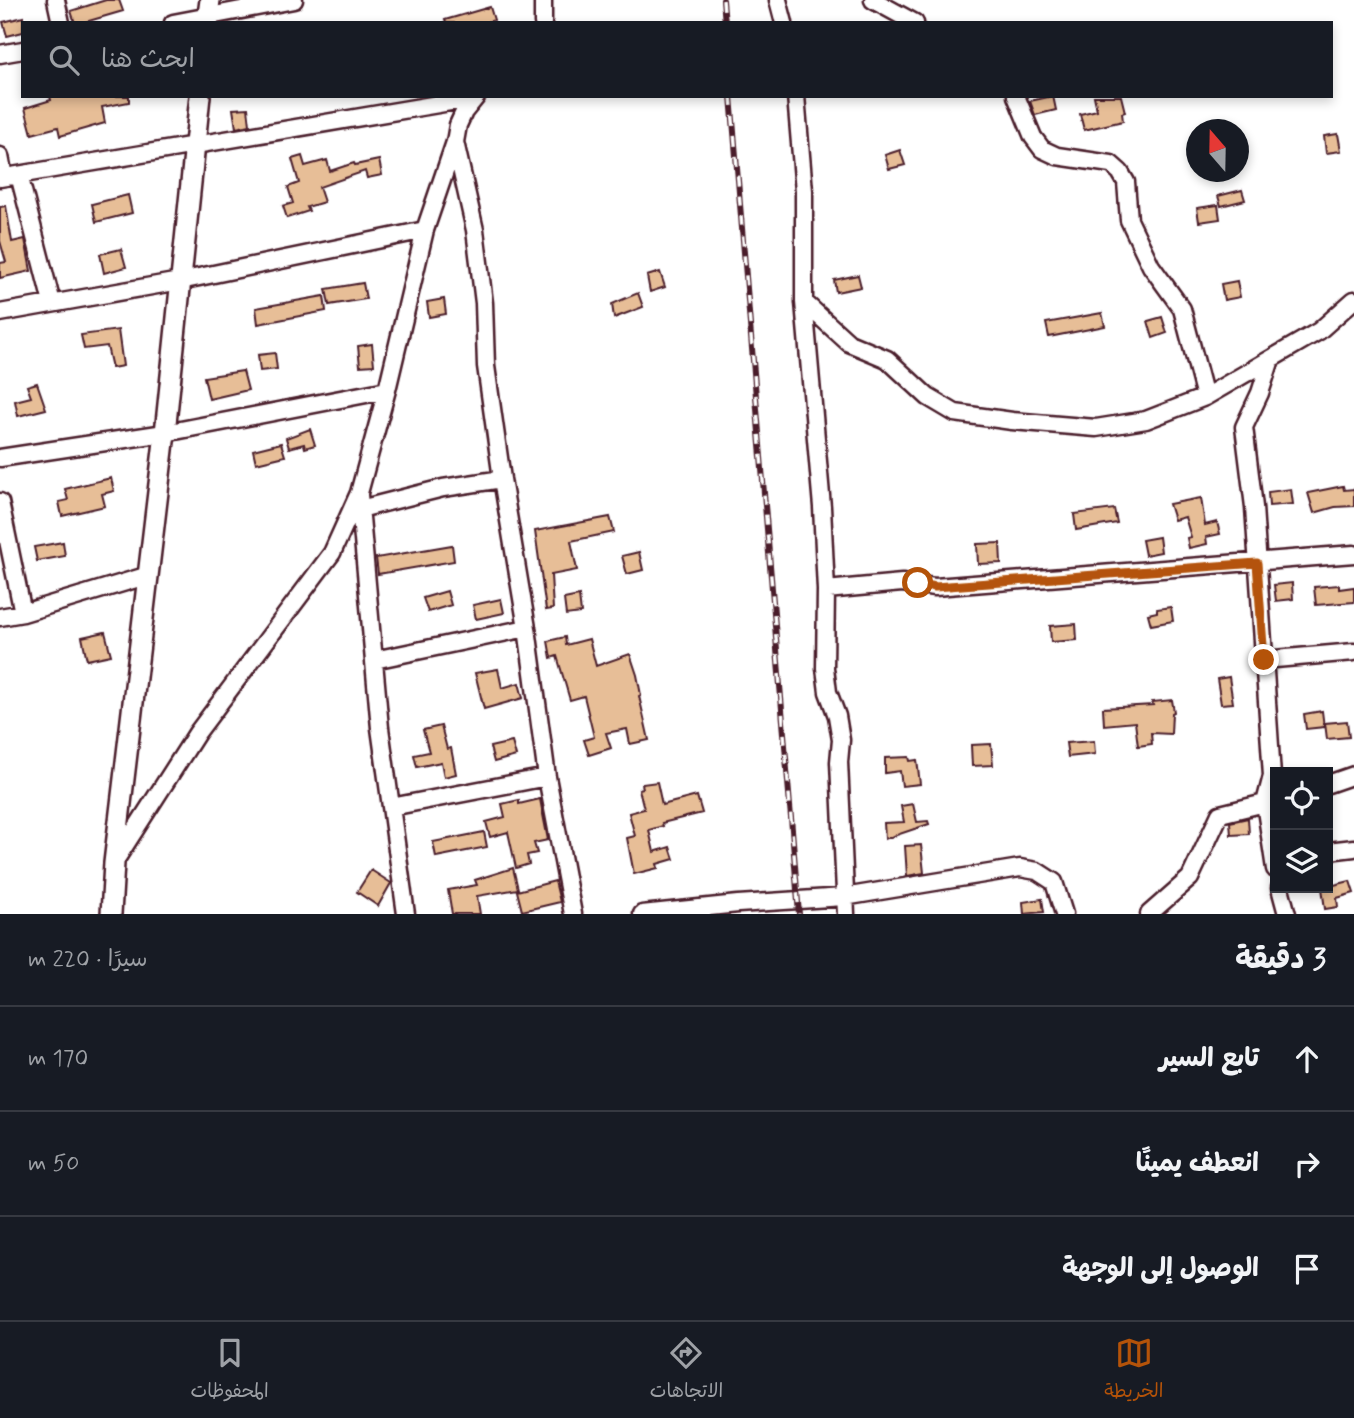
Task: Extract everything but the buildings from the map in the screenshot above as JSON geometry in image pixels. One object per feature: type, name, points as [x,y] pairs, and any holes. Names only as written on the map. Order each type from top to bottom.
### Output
[{"type":"main road","points":[[111,914],[114,863],[165,433],[200,98]]},
{"type":"street","points":[[56,0],[61,21]]},
{"type":"street","points":[[180,21],[208,13],[294,0]]},
{"type":"street","points":[[543,0],[543,21]]},
{"type":"street","points":[[778,0],[783,21]]},
{"type":"street","points":[[873,0],[911,21]]},
{"type":"street","points":[[0,54],[21,50]]},
{"type":"street","points":[[8,177],[470,98]]},
{"type":"street","points":[[114,863],[197,733],[332,553],[359,501],[425,230],[464,112],[475,98]]},
{"type":"street","points":[[796,98],[804,191],[804,302],[822,507],[826,590],[825,668],[828,692],[837,716],[841,740],[839,762],[846,914]]},
{"type":"street","points":[[1017,98],[1033,137],[1042,149],[1057,156],[1111,164],[1120,172],[1126,182],[1129,220],[1151,266],[1182,309],[1205,397]]},
{"type":"street","points":[[455,142],[475,230],[484,303],[486,366],[502,479],[527,628],[547,777],[573,914]]},
{"type":"street","points":[[0,156],[52,303]]},
{"type":"street","points":[[0,313],[180,282],[425,230]]},
{"type":"street","points":[[804,302],[849,343],[887,359],[928,397],[955,413],[1096,428],[1146,420],[1205,397],[1319,331],[1354,300]]},
{"type":"street","points":[[1271,359],[1260,393],[1244,427],[1254,507],[1271,767]]},
{"type":"street","points":[[0,458],[165,433],[387,390]]},
{"type":"street","points":[[359,501],[502,479]]},
{"type":"street","points":[[359,501],[380,728],[406,914]]},
{"type":"street","points":[[0,502],[23,613]]},
{"type":"street","points":[[826,590],[902,583],[935,587],[1354,554]]},
{"type":"street","points":[[0,617],[23,613],[149,575]]},
{"type":"street","points":[[374,660],[527,628]]},
{"type":"street","points":[[1264,660],[1354,652]]},
{"type":"street","points":[[1333,782],[1354,775]]},
{"type":"street","points":[[391,807],[547,777]]},
{"type":"street","points":[[1149,914],[1190,878],[1220,814],[1270,801]]},
{"type":"street","points":[[1333,850],[1354,848]]},
{"type":"street","points":[[642,914],[738,909],[844,897],[1020,868],[1037,871],[1054,881],[1064,914]]},
{"type":"street","points":[[1281,893],[1287,914]]},
{"type":"railway","points":[[723,0],[725,21]]},
{"type":"railway","points":[[731,98],[799,914]]},
{"type":"route","points":[[918,583],[935,587],[1257,563],[1264,660]]}]
